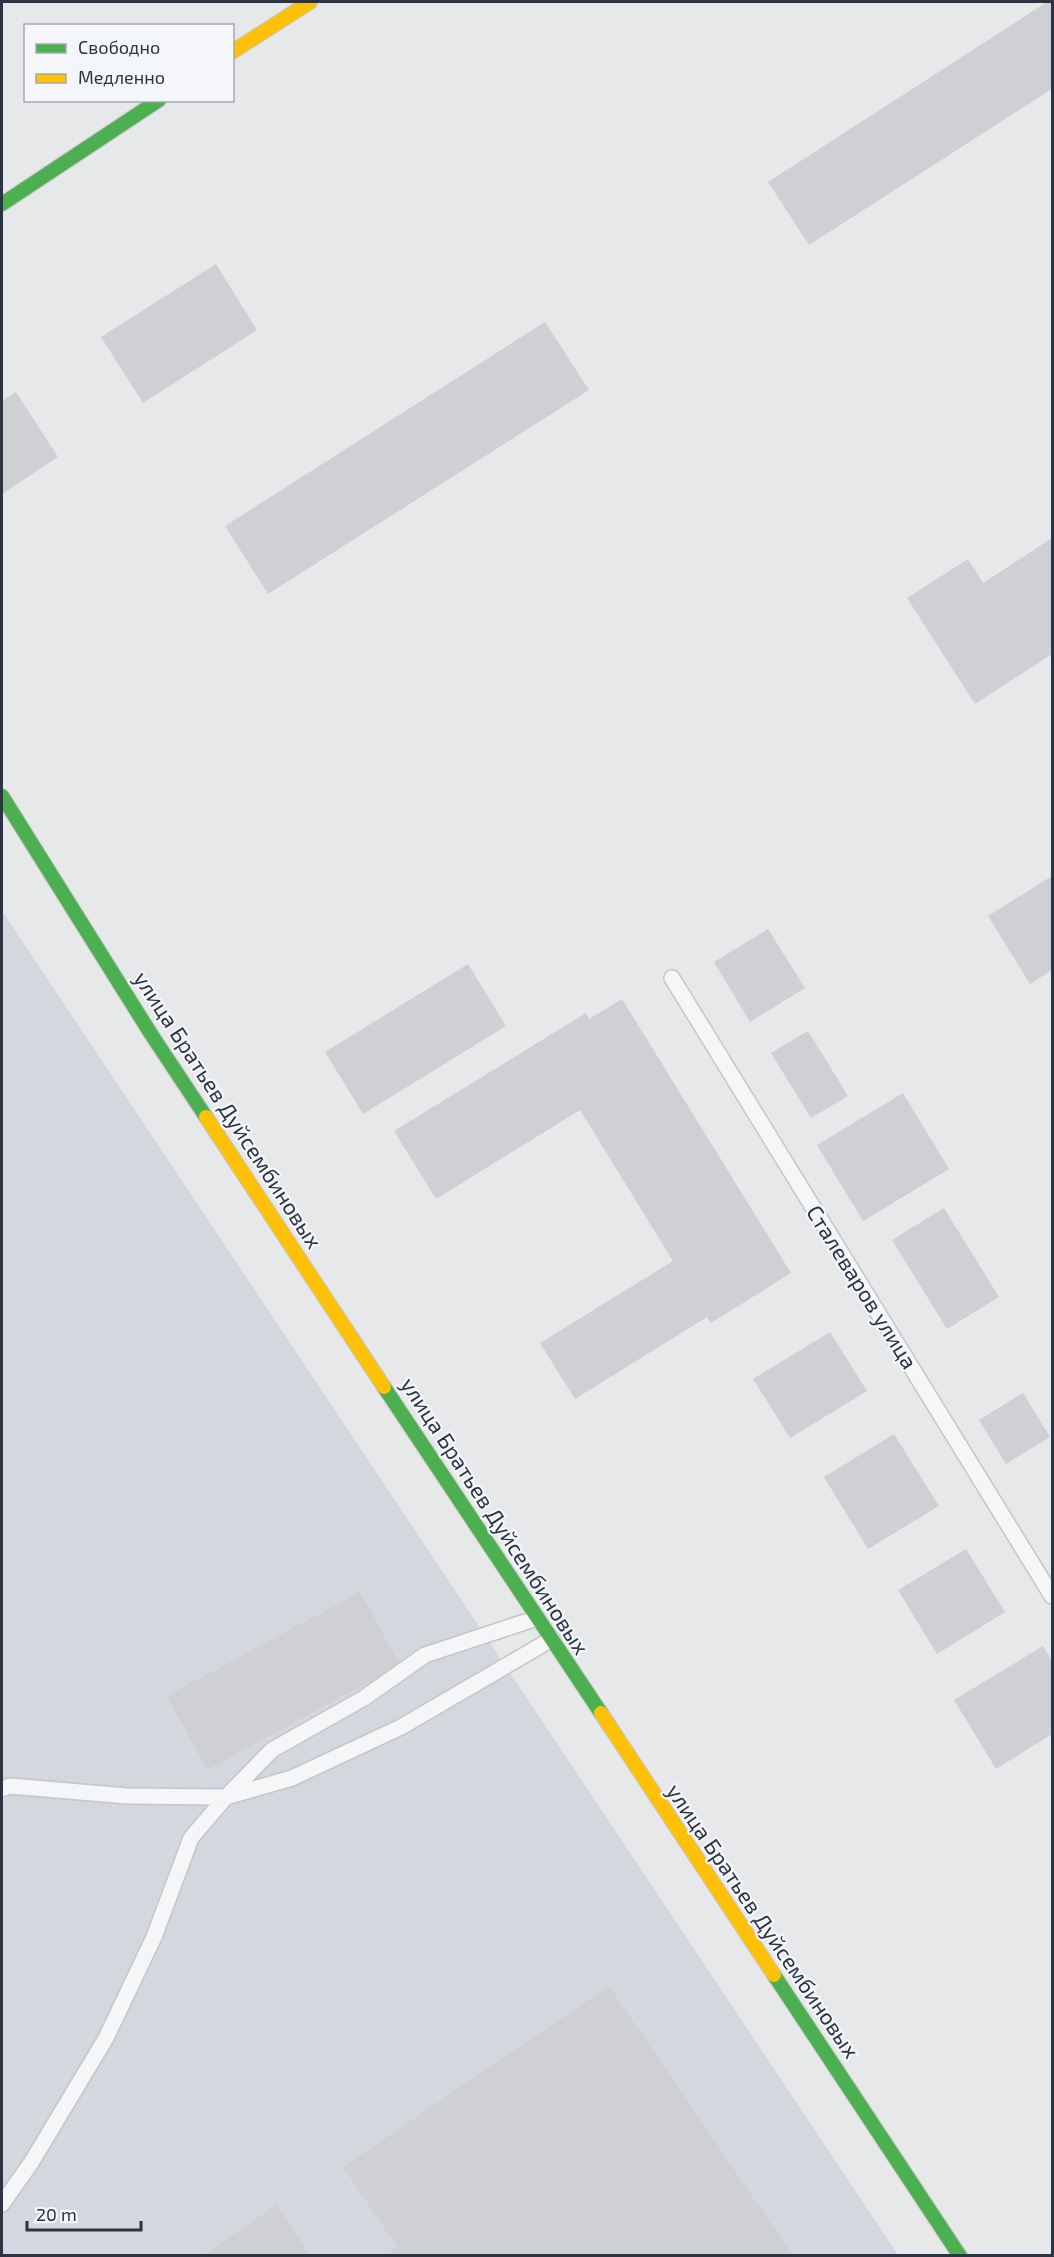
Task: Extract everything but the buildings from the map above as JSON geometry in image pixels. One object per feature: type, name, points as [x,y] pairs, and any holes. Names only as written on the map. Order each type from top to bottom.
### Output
[{"type":"street","points":[[234,51],[310,2]]},
{"type":"street","points":[[2,204],[156,102]]},
{"type":"street","name":"улица Братьев Дуйсембиновых","points":[[2,796],[151,1034],[960,2256]]},
{"type":"lane","name":"Сталеваров улица","points":[[672,978],[1053,1596]]},
{"type":"lane","points":[[2,2204],[31,2163],[106,2038],[154,1937],[191,1838],[226,1797],[272,1749],[364,1698],[424,1655],[537,1618]]},
{"type":"lane","points":[[2,1789],[10,1786],[127,1796],[226,1797],[292,1778],[401,1727],[552,1640]]},
{"type":"shaded area","points":[[2,911],[898,2255],[2,2255]]},
{"type":"traffic: fast","points":[[2,204],[156,102]]},
{"type":"traffic: fast","points":[[2,796],[151,1034],[206,1117]]},
{"type":"traffic: fast","points":[[384,1387],[601,1713]]},
{"type":"traffic: fast","points":[[774,1975],[960,2256]]},
{"type":"traffic: slow","points":[[234,51],[310,2]]},
{"type":"traffic: slow","points":[[206,1117],[384,1387]]},
{"type":"traffic: slow","points":[[601,1713],[774,1975]]}]
